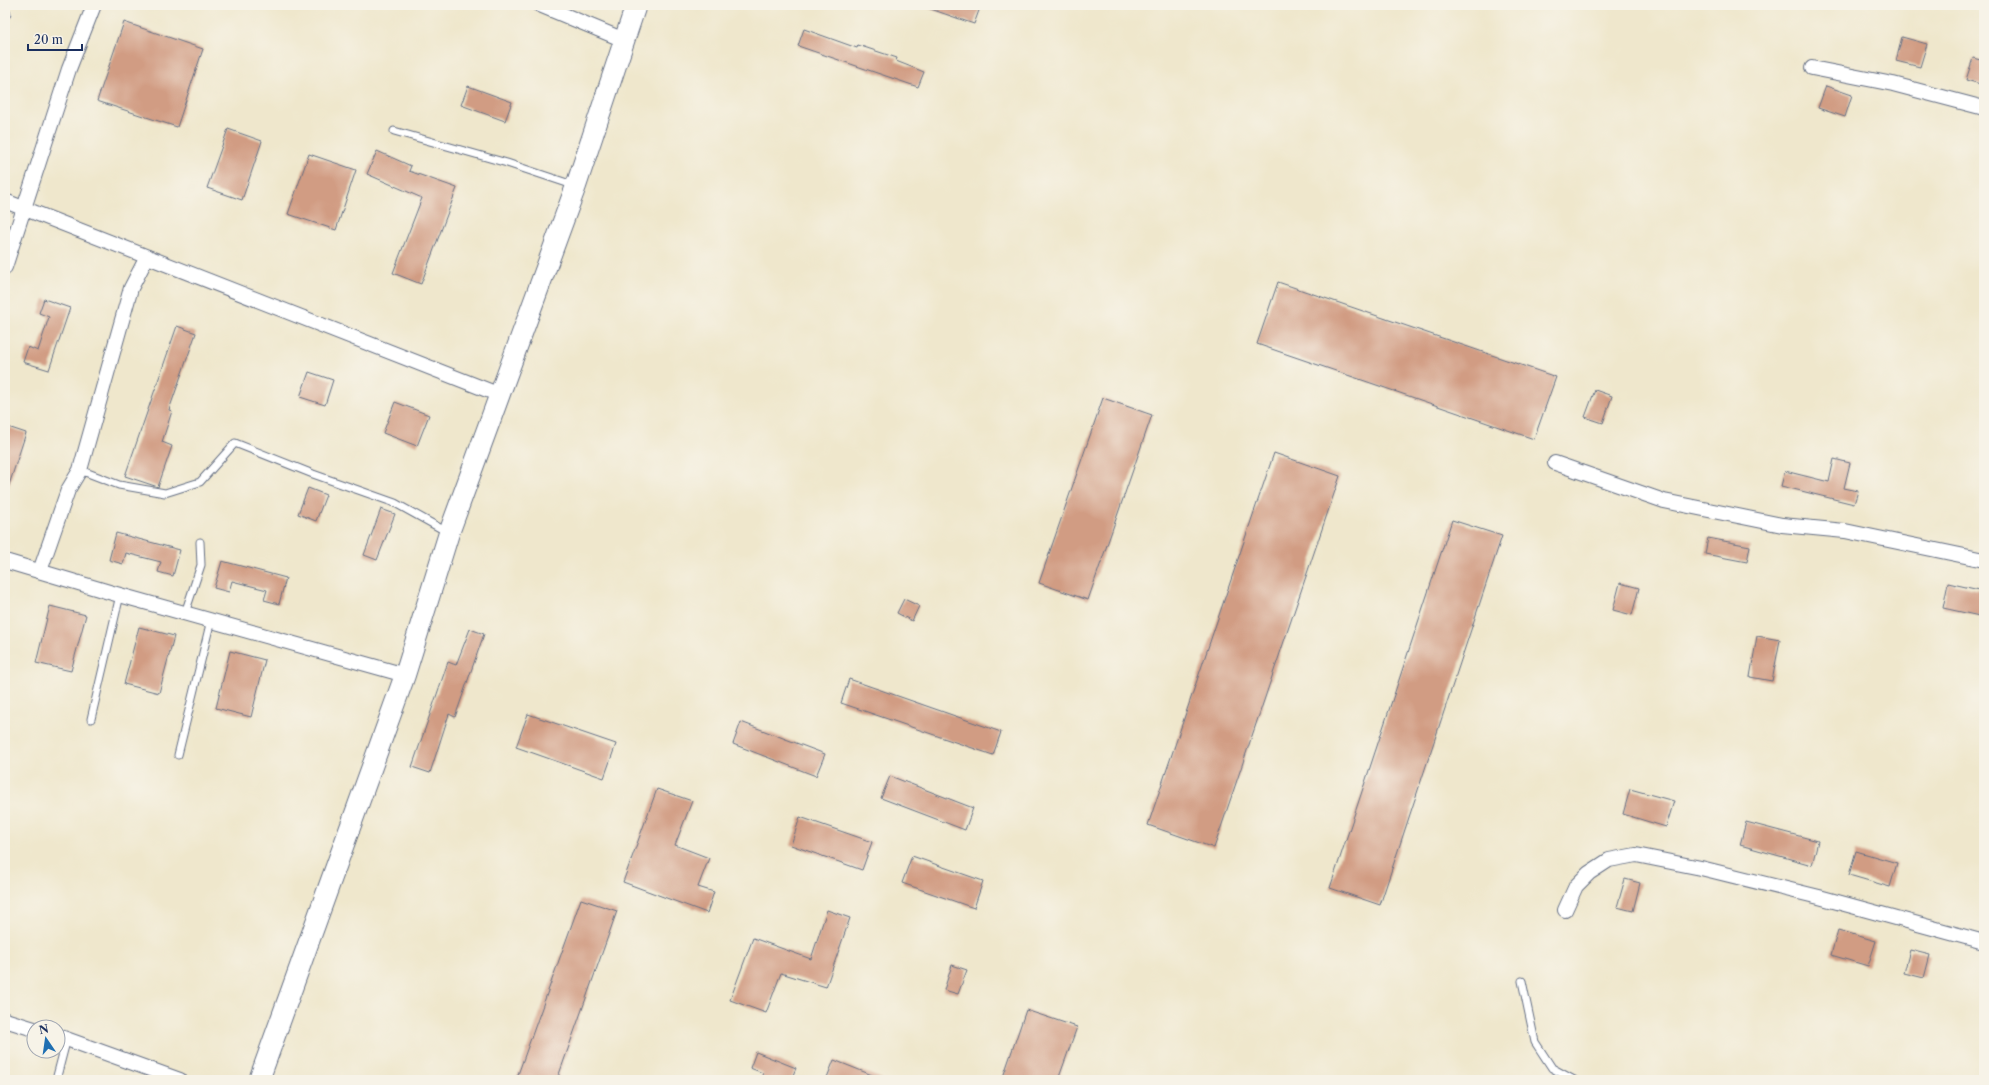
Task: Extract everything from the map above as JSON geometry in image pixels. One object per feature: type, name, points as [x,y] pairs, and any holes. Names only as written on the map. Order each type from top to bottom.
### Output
[{"type":"main road","points":[[259,1080],[331,876],[405,675],[449,533],[576,186],[636,5]]},
{"type":"street","points":[[5,267],[69,69],[94,5]]},
{"type":"street","points":[[540,5],[624,40]]},
{"type":"street","points":[[1812,68],[1893,84],[1984,108]]},
{"type":"street","points":[[5,201],[500,395]]},
{"type":"street","points":[[40,571],[68,490],[80,470],[131,288],[147,257]]},
{"type":"street","points":[[1555,463],[1664,501],[1782,525],[1845,531],[1984,560]]},
{"type":"street","points":[[5,561],[405,675]]},
{"type":"street","points":[[1565,910],[1576,886],[1589,873],[1610,860],[1636,855],[1701,868],[1812,895],[1984,942]]},
{"type":"street","points":[[5,1020],[26,1027]]},
{"type":"street","points":[[66,1038],[180,1080]]},
{"type":"lane","points":[[394,131],[507,163],[576,186]]},
{"type":"lane","points":[[80,470],[120,485],[165,493],[200,482],[235,443],[313,474],[395,502],[449,533]]},
{"type":"lane","points":[[185,613],[201,565],[200,542]]},
{"type":"lane","points":[[91,719],[120,595]]},
{"type":"lane","points":[[178,755],[211,620]]},
{"type":"lane","points":[[1522,981],[1535,1042],[1552,1068],[1574,1080]]},
{"type":"lane","points":[[56,1080],[59,1059]]},
{"type":"building","points":[[925,5],[981,5],[974,24],[925,7]]},
{"type":"building","points":[[124,22],[203,49],[177,127],[97,101]]},
{"type":"building","points":[[804,29],[857,48],[858,45],[897,58],[896,61],[924,72],[918,87],[798,46]]},
{"type":"building","points":[[1902,37],[1927,44],[1920,67],[1896,61]]},
{"type":"building","points":[[1973,58],[1984,61],[1984,85],[1966,80]]},
{"type":"building","points":[[468,86],[512,102],[505,121],[461,105]]},
{"type":"building","points":[[1826,86],[1852,95],[1845,117],[1818,108]]},
{"type":"building","points":[[228,129],[262,141],[242,200],[207,188]]},
{"type":"building","points":[[377,151],[411,166],[409,171],[457,188],[421,284],[393,273],[422,198],[367,174]]},
{"type":"building","points":[[309,154],[356,170],[336,230],[288,214]]},
{"type":"building","points":[[1278,282],[1556,377],[1534,439],[1257,344]]},
{"type":"building","points":[[44,299],[70,308],[49,370],[23,362],[28,347],[38,351],[49,317],[39,313]]},
{"type":"building","points":[[177,326],[196,333],[169,410],[172,411],[162,442],[172,446],[158,487],[125,476]]},
{"type":"building","points":[[309,372],[333,380],[325,405],[300,397]]},
{"type":"building","points":[[1595,390],[1612,396],[1603,423],[1585,417]]},
{"type":"building","points":[[1103,398],[1152,415],[1088,600],[1039,583]]},
{"type":"building","points":[[395,402],[429,415],[417,446],[383,433]]},
{"type":"building","points":[[5,426],[26,433],[8,488],[5,487]]},
{"type":"building","points":[[1274,453],[1340,476],[1214,848],[1148,825]]},
{"type":"building","points":[[1834,459],[1850,463],[1844,488],[1858,491],[1854,504],[1781,486],[1785,471],[1829,482]]},
{"type":"building","points":[[308,488],[326,495],[316,521],[298,514]]},
{"type":"building","points":[[381,509],[395,514],[377,560],[364,555]]},
{"type":"building","points":[[1452,520],[1502,536],[1380,905],[1330,888]]},
{"type":"building","points":[[116,533],[180,550],[173,576],[158,572],[161,562],[126,553],[123,564],[109,560]]},
{"type":"building","points":[[1708,538],[1750,546],[1747,562],[1705,554]]},
{"type":"building","points":[[222,561],[286,578],[279,604],[264,600],[267,590],[232,581],[229,592],[214,588]]},
{"type":"building","points":[[1620,583],[1639,588],[1632,615],[1613,610]]},
{"type":"building","points":[[1948,583],[1984,591],[1984,617],[1943,608]]},
{"type":"building","points":[[904,599],[919,606],[912,621],[897,613]]},
{"type":"building","points":[[50,606],[86,615],[71,671],[36,663]]},
{"type":"building","points":[[139,627],[174,636],[159,693],[124,684]]},
{"type":"building","points":[[470,629],[484,634],[455,717],[449,714],[430,773],[412,767],[448,662],[456,665]]},
{"type":"building","points":[[1757,636],[1780,640],[1772,681],[1750,677]]},
{"type":"building","points":[[230,651],[265,660],[251,717],[216,708]]},
{"type":"building","points":[[849,679],[1001,732],[993,755],[841,703]]},
{"type":"building","points":[[528,714],[616,744],[604,778],[516,747]]},
{"type":"building","points":[[741,722],[825,754],[816,776],[733,744]]},
{"type":"building","points":[[890,776],[973,808],[965,830],[881,798]]},
{"type":"building","points":[[657,789],[692,801],[675,845],[709,858],[698,887],[714,892],[707,913],[623,882]]},
{"type":"building","points":[[1630,789],[1674,801],[1666,827],[1623,814]]},
{"type":"building","points":[[800,817],[872,842],[862,870],[791,845]]},
{"type":"building","points":[[1746,822],[1818,841],[1812,865],[1740,845]]},
{"type":"building","points":[[1856,851],[1897,863],[1890,887],[1849,875]]},
{"type":"building","points":[[912,856],[983,881],[974,908],[902,883]]},
{"type":"building","points":[[1625,879],[1640,883],[1633,911],[1617,907]]},
{"type":"building","points":[[581,899],[617,911],[557,1080],[516,1080]]},
{"type":"building","points":[[827,910],[850,918],[826,987],[781,973],[766,1013],[730,1000],[753,938],[811,959]]},
{"type":"building","points":[[1838,930],[1876,941],[1868,966],[1831,955]]},
{"type":"building","points":[[1910,950],[1930,955],[1924,978],[1904,973]]},
{"type":"building","points":[[952,965],[967,970],[958,994],[944,990]]},
{"type":"building","points":[[1026,1010],[1077,1027],[1058,1080],[1002,1080]]},
{"type":"building","points":[[756,1052],[796,1068],[791,1080],[760,1080],[763,1073],[750,1068]]},
{"type":"building","points":[[834,1060],[882,1079],[882,1080],[826,1080]]}]
